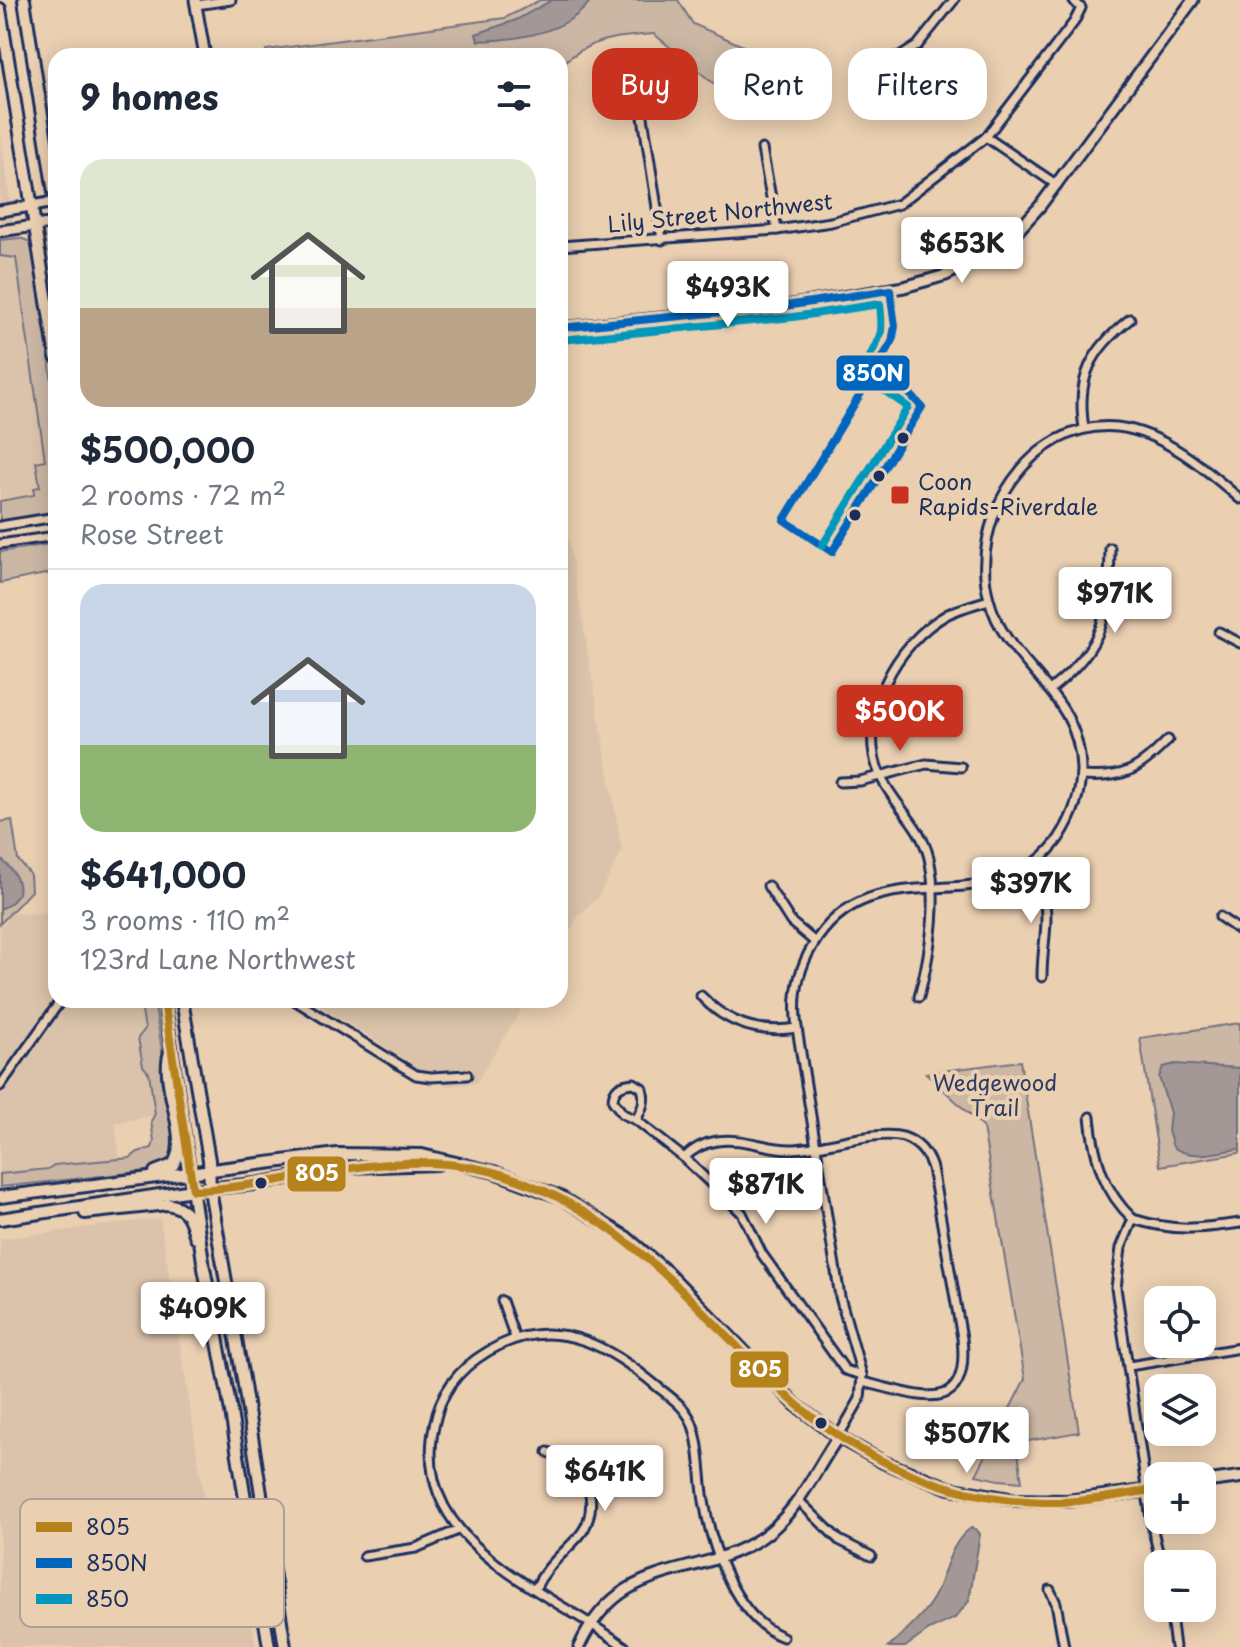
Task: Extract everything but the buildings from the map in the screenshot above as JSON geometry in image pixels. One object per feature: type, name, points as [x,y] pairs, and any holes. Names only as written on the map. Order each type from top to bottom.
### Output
[{"type":"main road","points":[[24,0],[48,151]]},
{"type":"main road","points":[[0,9],[48,309]]},
{"type":"main road","points":[[165,1008],[245,1499]]},
{"type":"main road","points":[[183,1008],[260,1499]]},
{"type":"main road","points":[[119,1183],[130,1177],[168,1170],[179,1157],[168,1068],[172,1047]]},
{"type":"main road","points":[[0,1197],[359,1153],[413,1154],[510,1177],[560,1197],[643,1250],[782,1393],[838,1437],[898,1469],[965,1492],[1043,1502],[1144,1491]]},
{"type":"main road","points":[[0,1219],[371,1165],[452,1163]]},
{"type":"main road","points":[[63,1210],[83,1213],[167,1204],[180,1207],[188,1215],[202,1248]]},
{"type":"main road","points":[[1216,1480],[1240,1477]]},
{"type":"main road","points":[[265,1627],[269,1647]]},
{"type":"main road","points":[[282,1627],[285,1647]]},
{"type":"street","points":[[203,48],[195,3],[231,0]]},
{"type":"street","points":[[914,48],[954,0]]},
{"type":"street","name":"Lily Street Northwest","points":[[568,246],[777,230],[831,222],[899,204],[986,137],[1074,22],[1081,8],[1073,0]]},
{"type":"street","points":[[568,327],[792,305],[904,287],[946,275],[1015,234],[1057,185],[1193,0]]},
{"type":"street","points":[[643,120],[662,240]]},
{"type":"street","points":[[986,137],[1057,185]]},
{"type":"street","points":[[762,149],[777,230]]},
{"type":"street","points":[[0,211],[48,204]]},
{"type":"street","points":[[0,231],[48,224]]},
{"type":"street","points":[[1084,428],[1082,393],[1088,367],[1109,337],[1130,319]]},
{"type":"street","points":[[579,1647],[593,1623],[611,1603],[643,1580],[721,1557],[765,1535],[798,1500],[857,1407],[862,1379],[840,1297],[797,1028],[795,1005],[798,984],[815,942],[831,922],[859,902],[888,891],[986,885],[1030,867],[1047,852],[1075,807],[1081,776],[1080,750],[1074,731],[1062,704],[1003,632],[989,600],[986,551],[999,505],[1019,472],[1037,452],[1061,437],[1084,428],[1125,428],[1150,436],[1203,468],[1240,499]]},
{"type":"street","points":[[0,526],[48,518]]},
{"type":"street","points":[[0,544],[48,537]]},
{"type":"street","points":[[1051,689],[1081,662],[1102,626],[1108,601],[1110,548]]},
{"type":"street","points":[[919,997],[930,937],[932,887],[929,857],[922,834],[890,794],[880,775],[872,747],[872,731],[878,701],[891,674],[918,638],[947,615],[989,600]]},
{"type":"street","points":[[1219,632],[1240,643]]},
{"type":"street","points":[[1081,776],[1108,777],[1128,773],[1146,762],[1168,740]]},
{"type":"street","points":[[840,782],[860,781],[926,764],[961,767]]},
{"type":"street","points":[[1030,867],[1047,907],[1042,977]]},
{"type":"street","points":[[768,886],[791,922],[815,942]]},
{"type":"street","points":[[1220,917],[1240,931]]},
{"type":"street","points":[[701,996],[721,1015],[741,1024],[765,1030],[797,1028]]},
{"type":"street","points":[[0,1086],[55,1008]]},
{"type":"street","points":[[307,1008],[416,1075],[467,1075]]},
{"type":"street","points":[[636,1120],[645,1096],[642,1088],[634,1083],[623,1084],[616,1088],[613,1101],[623,1114],[636,1120],[684,1158],[742,1213],[762,1254],[845,1370],[862,1379],[923,1397],[937,1396],[956,1385],[964,1362],[962,1338],[932,1168],[919,1147],[908,1139],[894,1135],[816,1147],[780,1149],[739,1140],[717,1141],[700,1146],[684,1158]]},
{"type":"street","points":[[1090,1117],[1093,1146],[1109,1193],[1133,1219],[1180,1230],[1240,1223]]},
{"type":"street","points":[[1133,1219],[1121,1248],[1116,1288],[1147,1462]]},
{"type":"street","points":[[502,1301],[515,1338]]},
{"type":"street","points":[[625,1647],[474,1547],[458,1530],[440,1501],[431,1471],[431,1440],[438,1407],[450,1383],[472,1362],[515,1338],[552,1333],[614,1354],[687,1412],[694,1426],[707,1517],[732,1588],[756,1620],[771,1633],[783,1637]]},
{"type":"street","points":[[1129,1366],[1240,1348]]},
{"type":"street","points":[[535,1589],[542,1574],[581,1534],[590,1510],[589,1484],[583,1473],[571,1462],[548,1452]]},
{"type":"street","points":[[798,1500],[839,1540],[871,1556]]},
{"type":"street","points":[[364,1556],[416,1548],[458,1530]]},
{"type":"street","points":[[1050,1590],[1056,1603],[1064,1647]]},
{"type":"street","points":[[1172,1622],[1175,1647]]},
{"type":"shaded area","points":[[552,0],[591,0],[569,21],[555,28],[524,37],[478,41],[476,34],[516,20]]},
{"type":"shaded area","points":[[0,132],[48,462],[48,497],[0,503]]},
{"type":"shaded area","points":[[568,537],[622,851],[598,897],[579,915],[568,933]]},
{"type":"shaded area","points":[[0,858],[16,878],[18,892],[9,904],[0,909]]},
{"type":"shaded area","points":[[12,913],[48,914],[48,1008],[140,1008],[158,1115],[115,1123],[121,1166],[0,1173],[0,929]]},
{"type":"shaded area","points":[[324,1008],[522,1008],[476,1083],[447,1086]]},
{"type":"shaded area","points":[[1175,1064],[1240,1068],[1240,1149],[1188,1154],[1173,1147],[1168,1131],[1170,1113],[1159,1077],[1163,1067]]},
{"type":"shaded area","points":[[160,1218],[205,1499],[20,1499],[20,1627],[252,1627],[256,1647],[0,1647],[0,1239]]},
{"type":"shaded area","points":[[971,1528],[980,1534],[969,1601],[955,1618],[929,1630],[905,1647],[888,1647],[931,1602],[953,1550]]},
{"type":"green space","points":[[540,0],[678,0],[693,24],[748,48],[714,48],[714,84],[698,71],[698,48],[671,48],[654,34],[593,44],[568,59],[568,48],[281,48],[505,18]]},
{"type":"green space","points":[[20,238],[28,241],[32,248],[48,345],[48,514],[0,523],[0,501],[34,495],[34,488],[40,487],[36,462],[45,460],[16,258],[0,256],[0,240]]},
{"type":"green space","points":[[48,544],[48,574],[0,583],[0,552]]},
{"type":"green space","points":[[12,820],[18,860],[30,874],[31,891],[0,924],[0,822]]},
{"type":"green space","points":[[141,1008],[155,1008],[173,1120],[173,1160],[161,1169],[0,1187],[0,1174],[130,1158],[152,1148],[151,1121],[155,1114],[149,1073],[143,1066],[138,1038],[145,1029]]},
{"type":"green space","points":[[1240,1023],[1240,1153],[1160,1166],[1140,1038]]},
{"type":"green space","name":"Wedgewood Trail","points":[[1020,1061],[1079,1432],[1017,1443],[1022,1482],[976,1475],[1025,1379],[983,1127],[926,1073]]},
{"type":"transit line","name":"850N","points":[[568,327],[792,305],[890,290],[895,326],[892,342],[784,520],[832,552],[922,407],[908,392]]},
{"type":"transit line","name":"850","points":[[568,339],[793,317],[880,304],[881,331],[866,368],[867,374],[869,380],[908,407],[822,546]]},
{"type":"transit line","name":"805","points":[[165,1008],[193,1190],[391,1164],[430,1163],[470,1167],[510,1177],[586,1213],[619,1236],[681,1290],[798,1405],[828,1429],[895,1467],[967,1492],[1005,1499],[1072,1501],[1144,1491]]},
{"type":"place","name":"Coon Rapids-Riverdale","points":[[900,495]]}]
